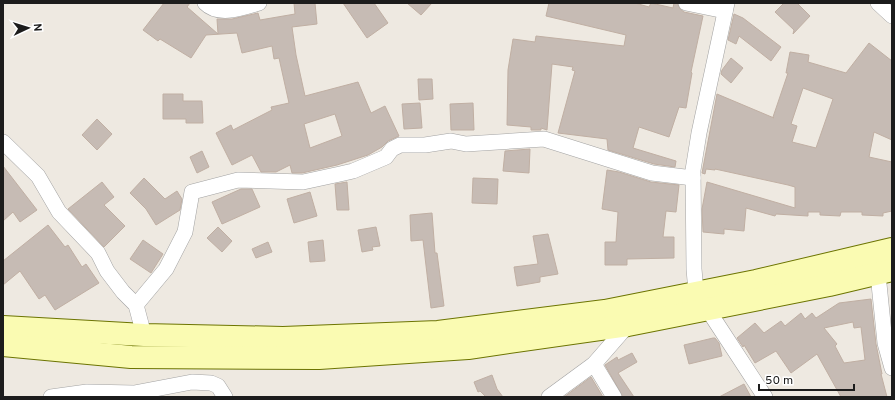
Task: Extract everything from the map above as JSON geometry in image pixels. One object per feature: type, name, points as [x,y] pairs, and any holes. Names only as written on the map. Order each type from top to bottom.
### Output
[{"type":"main road","points":[[3,327],[144,335],[283,338],[438,332],[605,310],[756,281],[892,249]]},
{"type":"main road","points":[[3,345],[130,357],[319,358],[468,348],[628,325],[708,310],[885,272]]},
{"type":"street","points":[[205,3],[215,10],[234,10],[259,3]]},
{"type":"street","points":[[686,3],[726,7],[699,133],[692,178],[696,292]]},
{"type":"street","points":[[878,3],[892,16]]},
{"type":"street","points":[[136,305],[166,269],[185,232],[192,192],[238,180],[303,182],[332,176],[353,171],[386,157],[392,149],[400,145],[425,145],[452,141],[466,144],[530,139],[544,139],[652,173],[692,178]]},
{"type":"street","points":[[3,142],[38,176],[59,212],[98,253],[107,270],[123,292],[136,305],[144,335]]},
{"type":"street","points":[[885,272],[885,343],[892,368]]},
{"type":"street","points":[[708,310],[765,397]]},
{"type":"street","points":[[549,397],[594,364],[628,325]]},
{"type":"street","points":[[594,364],[614,397]]},
{"type":"street","points":[[51,397],[88,394],[134,394],[192,382],[211,383],[218,386],[226,397]]},
{"type":"building","points":[[164,3],[190,3],[187,7],[218,34],[217,19],[232,19],[258,13],[260,20],[295,14],[294,3],[315,3],[317,24],[292,27],[296,55],[305,96],[358,82],[371,113],[385,106],[399,136],[388,141],[382,147],[368,155],[337,165],[302,173],[292,173],[290,165],[276,172],[261,172],[252,155],[232,165],[216,133],[231,125],[233,130],[272,110],[271,107],[289,103],[279,58],[274,59],[272,46],[242,53],[237,33],[206,35],[191,58],[160,39],[158,41],[143,30]],"holes":[[[335,114],[342,136],[310,148],[304,124]]]},
{"type":"building","points":[[343,3],[374,3],[388,23],[367,38]]},
{"type":"building","points":[[407,3],[432,3],[421,15]]},
{"type":"building","points":[[549,3],[635,3],[649,7],[651,3],[673,8],[674,3],[677,3],[680,9],[684,12],[703,16],[691,72],[686,108],[679,107],[669,137],[639,127],[633,148],[676,161],[675,167],[654,164],[608,150],[607,139],[558,133],[575,71],[572,70],[573,67],[552,64],[547,130],[541,128],[541,130],[531,130],[531,127],[507,125],[508,70],[513,39],[535,42],[536,36],[624,46],[626,35],[546,16]]},
{"type":"building","points":[[784,3],[797,3],[810,16],[793,34],[794,30],[775,12]]},
{"type":"building","points":[[734,14],[743,18],[781,47],[771,61],[739,36],[736,44],[728,40]]},
{"type":"building","points":[[869,43],[892,61],[892,140],[874,132],[869,157],[892,162],[892,211],[883,213],[883,216],[862,215],[862,212],[841,212],[840,216],[820,215],[820,212],[808,212],[808,216],[776,214],[775,216],[746,208],[744,231],[724,229],[724,234],[703,232],[702,209],[707,182],[795,208],[795,187],[715,169],[706,169],[705,174],[702,173],[717,94],[774,118],[773,117],[788,73],[786,73],[790,52],[809,55],[808,62],[846,73]],"holes":[[[803,88],[833,99],[816,148],[792,142],[797,126],[791,124]]]},
{"type":"building","points":[[731,58],[743,68],[731,83],[721,74],[722,70]]},
{"type":"building","points":[[418,79],[432,79],[433,99],[419,100]]},
{"type":"building","points":[[163,94],[183,94],[183,101],[202,101],[203,123],[186,123],[186,119],[163,119]]},
{"type":"building","points":[[420,103],[422,128],[404,129],[402,104]]},
{"type":"building","points":[[473,103],[474,130],[451,130],[450,104]]},
{"type":"building","points":[[97,119],[112,134],[97,150],[82,135]]},
{"type":"building","points":[[530,149],[529,173],[503,171],[505,151]]},
{"type":"building","points":[[202,151],[209,167],[197,173],[190,157]]},
{"type":"building","points":[[3,166],[37,210],[20,222],[13,212],[3,221]]},
{"type":"building","points":[[607,170],[619,172],[651,182],[679,185],[676,212],[666,211],[663,237],[674,237],[674,258],[627,259],[627,265],[605,265],[605,242],[616,242],[618,212],[602,209]]},
{"type":"building","points":[[144,178],[165,199],[177,191],[182,199],[180,210],[156,225],[146,209],[130,193]]},
{"type":"building","points":[[473,178],[498,179],[497,204],[472,203]]},
{"type":"building","points":[[102,182],[114,197],[104,205],[125,226],[104,247],[68,209]]},
{"type":"building","points":[[347,182],[349,210],[337,210],[335,184]]},
{"type":"building","points":[[241,189],[252,189],[260,207],[222,224],[212,202]]},
{"type":"building","points":[[310,192],[317,216],[294,223],[287,199]]},
{"type":"building","points":[[432,213],[435,253],[437,253],[444,306],[431,308],[423,240],[411,241],[410,215]]},
{"type":"building","points":[[48,225],[65,247],[68,245],[82,267],[86,264],[99,283],[55,310],[45,295],[39,299],[20,271],[3,285],[3,261]]},
{"type":"building","points":[[218,227],[232,241],[222,252],[207,238]]},
{"type":"building","points":[[376,227],[380,246],[372,247],[373,250],[362,252],[358,230]]},
{"type":"building","points":[[548,234],[558,274],[540,277],[540,282],[517,286],[514,267],[538,264],[533,236]]},
{"type":"building","points":[[143,240],[163,254],[151,273],[130,259]]},
{"type":"building","points":[[323,240],[325,261],[310,262],[308,242]]},
{"type":"building","points":[[268,242],[272,252],[256,258],[252,249]]},
{"type":"building","points":[[871,299],[876,344],[881,374],[887,397],[841,397],[817,354],[791,373],[776,351],[755,363],[744,345],[743,347],[737,338],[755,323],[764,333],[781,321],[785,326],[801,313],[805,319],[812,313],[816,318],[839,303]],"holes":[[[853,322],[854,328],[861,327],[865,360],[844,363],[835,346],[837,344],[824,328]]]},
{"type":"building","points":[[715,338],[719,343],[722,356],[689,364],[684,345]]},
{"type":"building","points":[[632,353],[637,362],[618,373],[634,397],[623,397],[605,365],[617,357],[618,360]]},
{"type":"building","points":[[492,375],[497,389],[503,397],[486,397],[480,391],[478,392],[474,382]]},
{"type":"building","points":[[591,377],[603,397],[564,397]]},
{"type":"building","points":[[744,384],[751,397],[719,397]]}]
